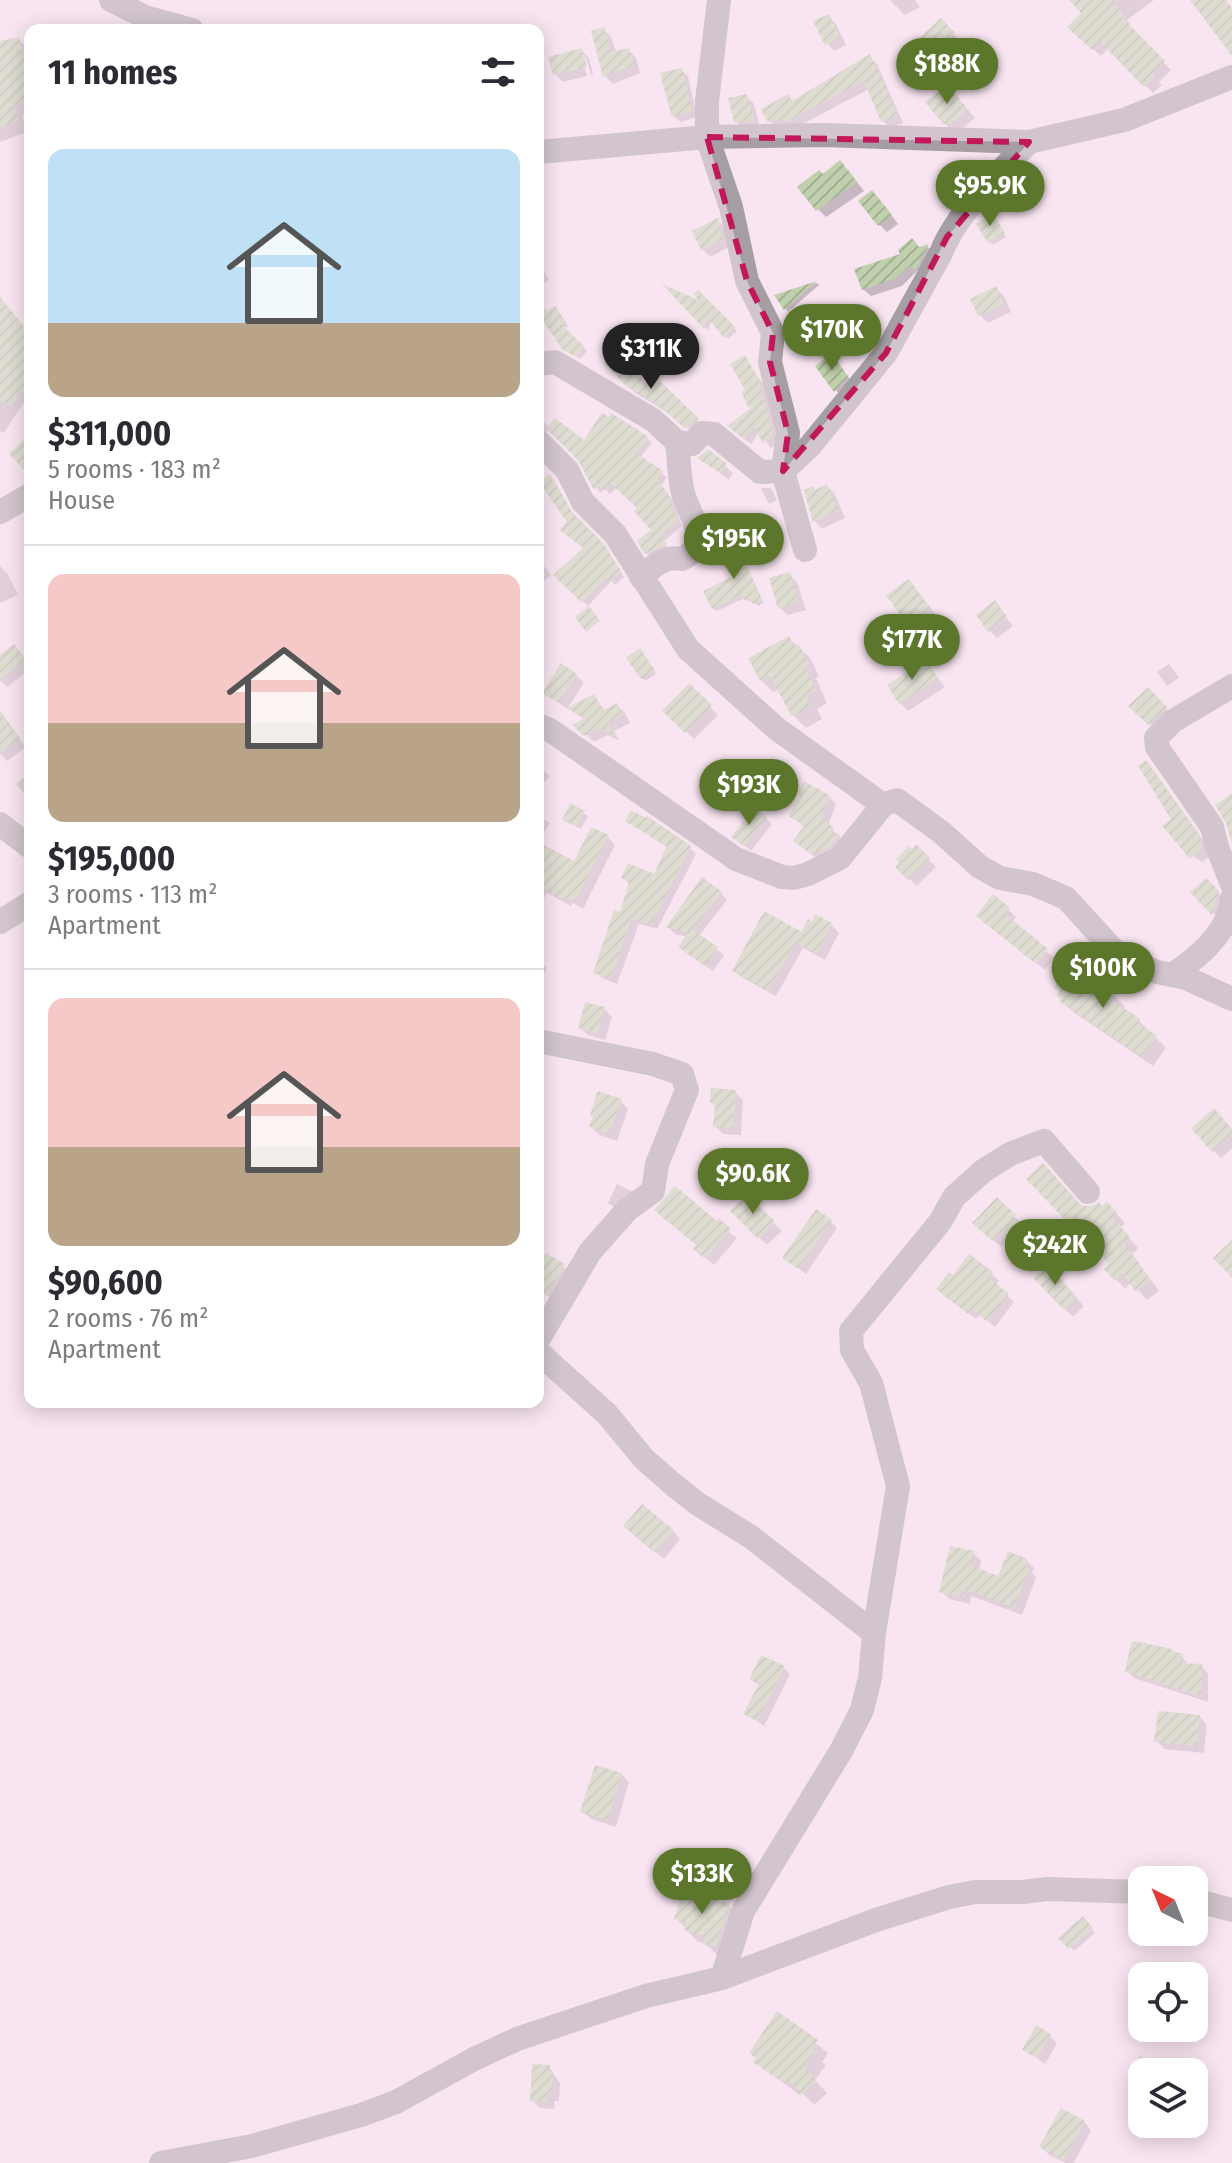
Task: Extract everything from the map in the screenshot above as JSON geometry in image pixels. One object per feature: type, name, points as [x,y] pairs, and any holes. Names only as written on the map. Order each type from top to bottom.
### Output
[{"type":"street","points":[[111,0],[145,17],[170,24]]},
{"type":"street","points":[[719,0],[707,101],[707,137],[731,207],[747,281],[773,333],[770,362],[788,433],[783,471],[805,550]]},
{"type":"street","points":[[544,151],[707,137],[824,135],[1029,142],[1124,120],[1232,77]]},
{"type":"street","points":[[544,363],[555,362],[578,374],[653,420],[677,442],[692,444],[702,433],[714,434],[760,472],[783,471],[810,446],[886,353],[947,237],[1029,142]]},
{"type":"street","points":[[641,577],[659,562],[672,557],[682,559],[692,554],[698,542],[695,521],[683,493],[677,442]]},
{"type":"street","points":[[544,447],[567,470],[583,502],[615,534],[688,649],[777,729],[883,805]]},
{"type":"street","points":[[0,512],[24,498]]},
{"type":"street","points":[[1232,686],[1173,721],[1156,738],[1157,747],[1212,827],[1232,884]]},
{"type":"street","points":[[544,728],[736,859],[782,877],[808,874],[840,858],[883,805],[897,800],[941,832],[980,867],[1000,878],[1033,884],[1066,898],[1119,956],[1157,972],[1186,978],[1232,999]]},
{"type":"street","points":[[0,824],[24,842]]},
{"type":"street","points":[[1172,975],[1193,962],[1210,943],[1231,910],[1232,898]]},
{"type":"street","points":[[0,922],[24,907]]},
{"type":"street","points":[[544,1042],[653,1064],[682,1074],[687,1090],[657,1164],[653,1191],[627,1210],[590,1252],[544,1330]]},
{"type":"street","points":[[722,1978],[743,1911],[841,1751],[862,1710],[870,1678],[874,1633],[898,1486],[871,1383],[852,1350],[851,1331],[940,1222],[954,1197],[983,1171],[1010,1154],[1044,1141],[1088,1192]]},
{"type":"street","points":[[544,1357],[588,1395],[644,1459],[675,1486],[751,1537],[874,1633]]},
{"type":"street","points":[[161,2163],[252,2146],[361,2115],[396,2102],[517,2039],[646,1996],[722,1978],[887,1916],[975,1892],[1047,1889],[1128,1892]]},
{"type":"street","points":[[1208,1904],[1232,1910]]},
{"type":"highlighted area","points":[[707,137],[1029,142],[947,237],[886,353],[783,471],[788,433],[770,362],[773,333],[747,281]]},
{"type":"building","points":[[1069,0],[1111,0],[1124,15],[1122,17],[1165,61],[1144,87],[1100,42],[1092,50],[1067,27],[1081,13]]},
{"type":"building","points":[[1190,0],[1226,0],[1232,8],[1232,56]]},
{"type":"building","points":[[829,14],[840,37],[825,45],[813,21]]},
{"type":"building","points":[[941,18],[955,33],[933,53],[919,38]]},
{"type":"building","points":[[604,27],[611,52],[629,48],[634,65],[603,77],[591,31]]},
{"type":"building","points":[[19,37],[24,60],[24,102],[13,105],[18,121],[0,128],[0,41]]},
{"type":"building","points":[[582,48],[587,67],[553,75],[548,57]]},
{"type":"building","points":[[870,54],[898,116],[881,122],[864,81],[789,121],[767,121],[761,109],[788,94],[792,101]]},
{"type":"building","points":[[682,68],[692,111],[672,117],[660,73]]},
{"type":"building","points":[[948,84],[968,110],[950,124],[943,124],[925,102]]},
{"type":"building","points":[[747,94],[754,121],[734,122],[728,98]]},
{"type":"building","points":[[840,160],[857,182],[816,211],[797,187],[819,170],[823,174]]},
{"type":"building","points":[[872,190],[892,215],[878,226],[858,201]]},
{"type":"building","points":[[993,214],[1005,233],[988,243],[976,224]]},
{"type":"building","points":[[718,218],[723,240],[701,250],[692,231]]},
{"type":"building","points":[[912,238],[919,247],[929,244],[915,270],[910,266],[894,279],[862,290],[854,269],[900,254],[898,250]]},
{"type":"building","points":[[817,281],[784,310],[774,295]]},
{"type":"building","points":[[662,284],[698,300],[694,293],[698,290],[735,327],[724,338],[708,318],[704,329]]},
{"type":"building","points":[[996,286],[1005,304],[978,316],[970,299]]},
{"type":"building","points":[[0,297],[24,328],[24,392],[19,393],[12,407],[0,400]]},
{"type":"building","points":[[555,306],[566,322],[562,325],[585,347],[576,357],[561,347],[544,323],[544,308],[547,311]]},
{"type":"building","points":[[855,312],[866,325],[842,337],[834,323]]},
{"type":"building","points":[[615,351],[645,383],[653,374],[699,419],[684,428],[661,407],[626,386],[603,362]]},
{"type":"building","points":[[832,354],[848,376],[834,392],[815,366]]},
{"type":"building","points":[[745,355],[758,377],[773,434],[763,443],[753,426],[744,439],[727,426],[753,406],[749,408],[741,392],[745,390],[730,364]]},
{"type":"building","points":[[602,412],[608,417],[611,413],[649,437],[636,453],[663,471],[657,480],[667,492],[678,521],[660,536],[667,544],[645,554],[637,541],[651,530],[634,511],[637,508],[611,484],[604,490],[599,485],[594,490],[578,460],[547,429],[555,418],[584,440]]},
{"type":"building","points":[[24,439],[24,470],[9,454]]},
{"type":"building","points":[[708,449],[727,464],[720,473],[697,458]]},
{"type":"building","points":[[550,474],[572,512],[603,543],[621,571],[609,582],[606,578],[582,603],[553,575],[583,548],[560,530],[567,522],[544,489],[544,478]]},
{"type":"building","points":[[827,484],[839,510],[813,522],[804,490],[813,486],[815,490]]},
{"type":"building","points":[[736,540],[762,600],[753,604],[749,598],[744,600],[742,595],[712,609],[703,591],[737,574],[722,547]]},
{"type":"building","points":[[790,572],[799,602],[778,609],[769,578]]},
{"type":"building","points":[[909,579],[930,608],[924,612],[927,616],[910,629],[886,595]]},
{"type":"building","points":[[995,600],[1007,617],[988,632],[976,615]]},
{"type":"building","points":[[589,606],[600,621],[586,632],[575,617]]},
{"type":"building","points":[[789,636],[795,647],[799,645],[809,664],[805,665],[816,691],[806,696],[811,706],[792,717],[770,676],[760,681],[748,658]]},
{"type":"building","points":[[14,644],[24,661],[0,679],[0,655]]},
{"type":"building","points":[[640,648],[655,670],[641,679],[626,658]]},
{"type":"building","points":[[926,659],[938,678],[899,704],[887,685]]},
{"type":"building","points":[[561,663],[577,674],[559,703],[544,694]]},
{"type":"building","points":[[689,683],[712,705],[685,733],[662,711]]},
{"type":"building","points":[[1148,687],[1167,707],[1148,725],[1128,706]]},
{"type":"building","points":[[594,694],[603,710],[617,703],[623,715],[608,723],[615,737],[599,728],[584,736],[572,725],[584,719],[567,708]]},
{"type":"building","points":[[0,711],[20,738],[0,753]]},
{"type":"building","points":[[1146,760],[1198,833],[1202,849],[1190,859],[1162,826],[1171,819],[1138,766]]},
{"type":"building","points":[[804,781],[829,795],[821,818],[834,828],[831,832],[838,837],[830,846],[812,855],[793,841],[805,825],[788,816],[800,796],[797,794]]},
{"type":"building","points":[[1232,793],[1232,844],[1226,823],[1215,805]]},
{"type":"building","points":[[570,803],[585,811],[577,827],[562,820]]},
{"type":"building","points":[[755,807],[767,817],[744,846],[731,837]]},
{"type":"building","points":[[631,810],[647,816],[691,846],[651,924],[632,919],[610,979],[593,973],[614,910],[620,912],[629,882],[621,878],[628,863],[654,874],[667,846],[625,821]]},
{"type":"building","points":[[591,827],[609,835],[575,902],[564,896],[562,900],[544,890],[544,845],[574,861]]},
{"type":"building","points":[[916,844],[930,858],[908,880],[895,867],[899,862],[896,859],[909,846],[912,849]]},
{"type":"building","points":[[702,877],[722,892],[693,930],[718,947],[705,966],[678,947],[688,933],[666,927]]},
{"type":"building","points":[[1206,878],[1219,891],[1212,915],[1190,892]]},
{"type":"building","points":[[993,894],[1010,908],[1005,914],[1048,949],[1036,964],[976,916]]},
{"type":"building","points":[[764,911],[802,932],[768,991],[732,971]]},
{"type":"building","points":[[815,914],[832,923],[817,954],[796,943],[808,919],[812,922]]},
{"type":"building","points":[[1069,965],[1116,994],[1112,1000],[1140,1019],[1138,1023],[1157,1036],[1142,1057],[1060,1002],[1057,996],[1060,991],[1054,988]]},
{"type":"building","points":[[585,1002],[605,1007],[597,1034],[578,1028]]},
{"type":"building","points":[[711,1088],[736,1090],[733,1128],[713,1127],[715,1104],[710,1103]]},
{"type":"building","points":[[598,1091],[622,1099],[609,1134],[589,1127]]},
{"type":"building","points":[[1214,1108],[1232,1129],[1232,1134],[1212,1152],[1191,1128]]},
{"type":"building","points":[[1043,1163],[1082,1206],[1099,1202],[1102,1206],[1107,1202],[1117,1213],[1112,1217],[1130,1237],[1124,1243],[1151,1280],[1136,1292],[1121,1273],[1115,1281],[1104,1269],[1109,1264],[1084,1236],[1079,1241],[1072,1233],[1072,1227],[1026,1179]]},
{"type":"building","points":[[675,1186],[731,1229],[705,1259],[693,1249],[696,1245],[654,1210]]},
{"type":"building","points":[[747,1194],[775,1221],[758,1239],[730,1211]]},
{"type":"building","points":[[997,1197],[1016,1215],[1013,1218],[1046,1248],[1032,1263],[1000,1233],[992,1241],[972,1223]]},
{"type":"building","points":[[816,1209],[832,1220],[798,1269],[782,1258]]},
{"type":"building","points":[[1232,1240],[1232,1278],[1213,1258]]},
{"type":"building","points":[[546,1253],[565,1264],[547,1295],[544,1293]]},
{"type":"building","points":[[969,1254],[993,1272],[989,1278],[1009,1294],[987,1322],[972,1309],[968,1314],[936,1289],[949,1272],[953,1275]]},
{"type":"building","points":[[1047,1264],[1077,1297],[1064,1310],[1033,1278]]},
{"type":"building","points":[[642,1504],[674,1530],[655,1553],[623,1526]]},
{"type":"building","points":[[950,1546],[974,1551],[971,1565],[998,1576],[1008,1551],[1027,1559],[1024,1566],[1030,1568],[1014,1608],[964,1589],[963,1597],[939,1592]]},
{"type":"building","points":[[1134,1641],[1183,1654],[1181,1663],[1202,1664],[1201,1696],[1125,1672]]},
{"type":"building","points":[[761,1655],[785,1666],[757,1721],[743,1714],[759,1684],[749,1679]]},
{"type":"building","points":[[1158,1711],[1200,1715],[1197,1746],[1154,1742]]},
{"type":"building","points":[[595,1765],[622,1773],[608,1820],[580,1812]]},
{"type":"building","points":[[683,1890],[730,1904],[716,1947],[703,1944],[705,1937],[684,1930],[686,1922],[674,1919]]},
{"type":"building","points":[[1083,1916],[1093,1928],[1069,1949],[1058,1938]]},
{"type":"building","points":[[777,2011],[818,2040],[812,2049],[815,2052],[805,2067],[817,2081],[801,2095],[789,2081],[786,2085],[753,2062],[756,2058],[749,2053]]},
{"type":"building","points":[[1036,2025],[1051,2034],[1037,2058],[1022,2050]]},
{"type":"building","points":[[532,2064],[550,2065],[549,2072],[553,2073],[547,2102],[530,2101]]},
{"type":"building","points":[[1061,2108],[1085,2121],[1064,2160],[1039,2147]]}]
